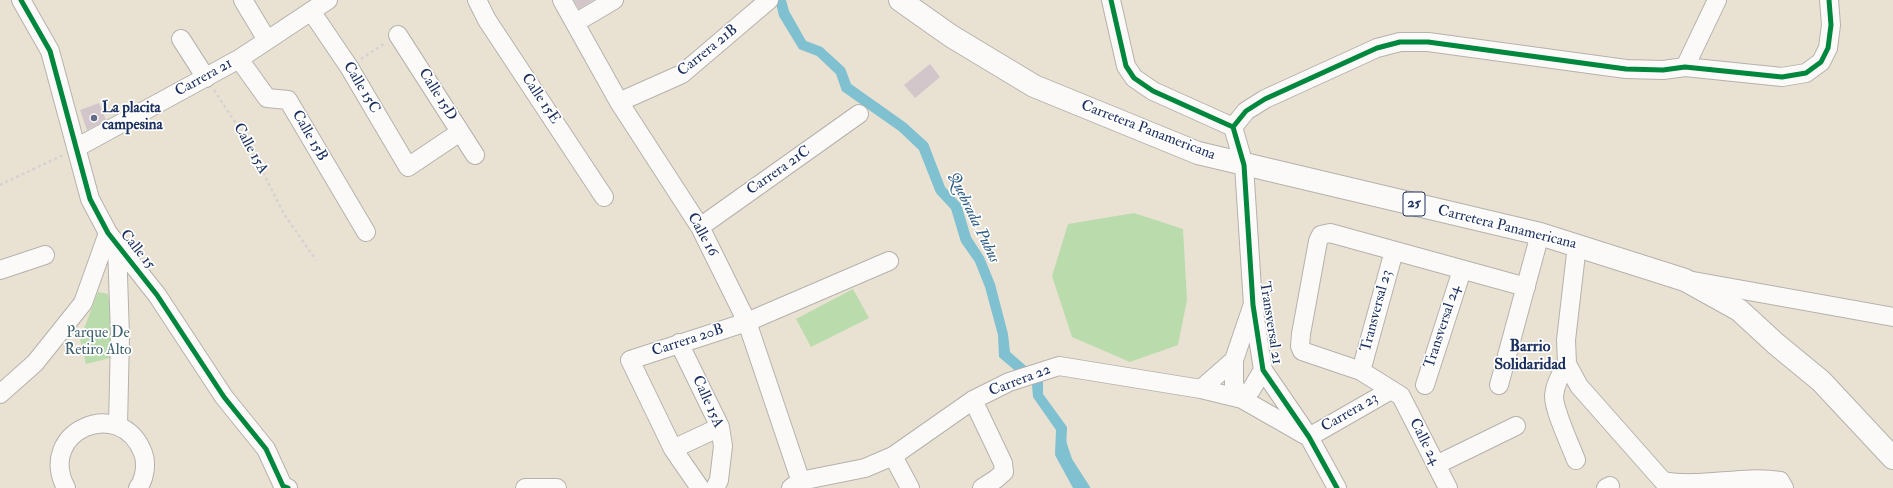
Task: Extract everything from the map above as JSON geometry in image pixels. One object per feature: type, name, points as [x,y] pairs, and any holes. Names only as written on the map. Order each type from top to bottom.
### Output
[{"type":"highway","name":"Carretera Panamericana","points":[[900,0],[951,36],[1034,86],[1198,153],[1540,234],[1685,280],[1740,310],[1776,344],[1822,381],[1893,458]]},
{"type":"street","name":"Calle 15","points":[[21,0],[50,51],[90,199],[113,239],[157,295],[224,397],[266,449],[284,487]]},
{"type":"street","points":[[243,0],[267,40]]},
{"type":"street","name":"Carrera 21","points":[[76,148],[239,59],[328,0]]},
{"type":"street","name":"Calle 15E","points":[[477,0],[487,20],[604,197]]},
{"type":"street","name":"Calle 16","points":[[562,0],[619,102],[700,227],[747,322],[798,486]]},
{"type":"street","points":[[575,23],[614,0]]},
{"type":"street","name":"Carrera 21B","points":[[619,102],[682,74],[769,0]]},
{"type":"street","points":[[1111,0],[1126,66],[1134,78],[1153,91],[1233,127],[1246,111],[1265,99],[1377,48],[1400,42],[1428,42],[1626,70],[1663,70],[1685,67],[1782,77],[1806,73],[1821,62],[1828,48],[1831,25],[1829,0]]},
{"type":"street","points":[[1685,67],[1717,0]]},
{"type":"street","name":"Calle 15C","points":[[311,11],[349,67],[408,167],[460,132]]},
{"type":"street","name":"Calle 15D","points":[[398,34],[475,155]]},
{"type":"street","points":[[180,39],[206,78]]},
{"type":"street","name":"Calle 15B","points":[[239,59],[267,98],[288,100],[366,232]]},
{"type":"street","name":"Carrera 21C","points":[[700,227],[859,114]]},
{"type":"street","name":"Transversal 21","points":[[1233,127],[1244,165],[1253,305],[1263,370],[1309,437],[1337,488]]},
{"type":"street","points":[[1396,393],[1361,371],[1302,351],[1300,346],[1301,334],[1318,241],[1321,235],[1330,233],[1526,287]]},
{"type":"street","points":[[1499,385],[1540,234]]},
{"type":"street","points":[[0,394],[35,362],[83,303],[113,239]]},
{"type":"street","points":[[113,239],[120,336],[118,426]]},
{"type":"street","points":[[1577,245],[1566,340],[1567,364],[1579,386],[1663,481],[1676,486],[1695,486],[1767,479],[1782,484]]},
{"type":"street","name":"Transversal 23","points":[[1361,371],[1394,250]]},
{"type":"street","points":[[0,270],[45,255]]},
{"type":"street","name":"Carrera 20B","points":[[673,449],[630,360],[747,322],[889,261]]},
{"type":"street","name":"Transversal 24","points":[[1425,385],[1462,270]]},
{"type":"street","points":[[1685,280],[1893,317]]},
{"type":"street","name":"Transversal 21","points":[[1253,305],[1234,360],[1234,385],[1242,399],[1251,390],[1263,370]]},
{"type":"street","name":"Calle 15A","points":[[679,343],[720,427],[722,446],[719,480],[715,488]]},
{"type":"street","points":[[1201,389],[1234,360]]},
{"type":"street","points":[[1567,364],[1558,380],[1554,395],[1555,405],[1576,460]]},
{"type":"street","name":"Carrera 22","points":[[798,486],[865,468],[893,456],[973,400],[1009,382],[1059,366],[1201,389],[1242,399],[1309,437]]},
{"type":"street","name":"Carrera 23","points":[[1309,437],[1396,393]]},
{"type":"street","name":"Calle 24","points":[[1396,393],[1448,488]]},
{"type":"street","points":[[973,400],[1003,463],[1004,472],[982,488]]},
{"type":"street","points":[[66,488],[61,479],[59,465],[61,452],[68,440],[78,430],[90,424],[104,423],[118,426],[130,433],[139,444],[144,458],[145,472],[138,488]]},
{"type":"street","points":[[1436,465],[1516,426]]},
{"type":"street","points":[[700,488],[673,449],[720,427]]},
{"type":"street","points":[[893,456],[910,488]]},
{"type":"street","points":[[525,488],[557,488]]},
{"type":"path","points":[[349,67],[398,34]]},
{"type":"path","points":[[0,184],[76,148]]},
{"type":"green space","points":[[1134,213],[1183,229],[1187,300],[1178,345],[1130,362],[1072,337],[1052,276],[1068,224]]},
{"type":"green space","points":[[853,289],[869,318],[811,347],[796,319]]},
{"type":"green space","name":"Parque De Retiro Alto","points":[[98,292],[108,294],[115,342],[114,357],[86,364],[80,339]]},
{"type":"water","points":[[773,0],[786,0],[789,11],[806,41],[822,47],[845,68],[851,84],[906,123],[928,143],[945,187],[961,204],[971,237],[984,257],[995,284],[1008,334],[1010,352],[1043,381],[1043,394],[1067,427],[1066,452],[1080,479],[1087,488],[1073,488],[1055,455],[1056,430],[1033,397],[1032,385],[999,357],[998,335],[985,287],[975,262],[961,242],[951,209],[936,193],[919,150],[899,131],[842,91],[836,74],[817,56],[799,49],[779,16],[776,3]]},
{"type":"building","points":[[574,0],[593,0],[579,9]]},
{"type":"building","points":[[930,64],[940,77],[915,98],[904,85]]},
{"type":"building","name":"La placita campesina","points":[[99,103],[106,120],[87,130],[80,110]]},
{"type":"waterway","name":"Quebrada Pubus","points":[[1064,442],[1070,460],[1088,488]]},
{"type":"cycle path","points":[[21,0],[50,51],[90,199],[108,233],[157,295],[224,397],[266,449],[283,486],[288,488]]},
{"type":"cycle path","points":[[1111,0],[1126,66],[1134,78],[1153,91],[1233,127],[1244,165],[1253,305],[1263,370],[1309,437],[1337,488]]},
{"type":"cycle path","points":[[1233,127],[1246,111],[1265,99],[1377,48],[1400,42],[1428,42],[1626,69],[1663,70],[1685,67],[1782,77],[1806,73],[1821,62],[1828,48],[1831,25],[1829,0]]},
{"type":"place","name":"La placita campesina","points":[[94,118]]},
{"type":"district","name":"Barrio Solidaridad","points":[[1530,357]]}]
